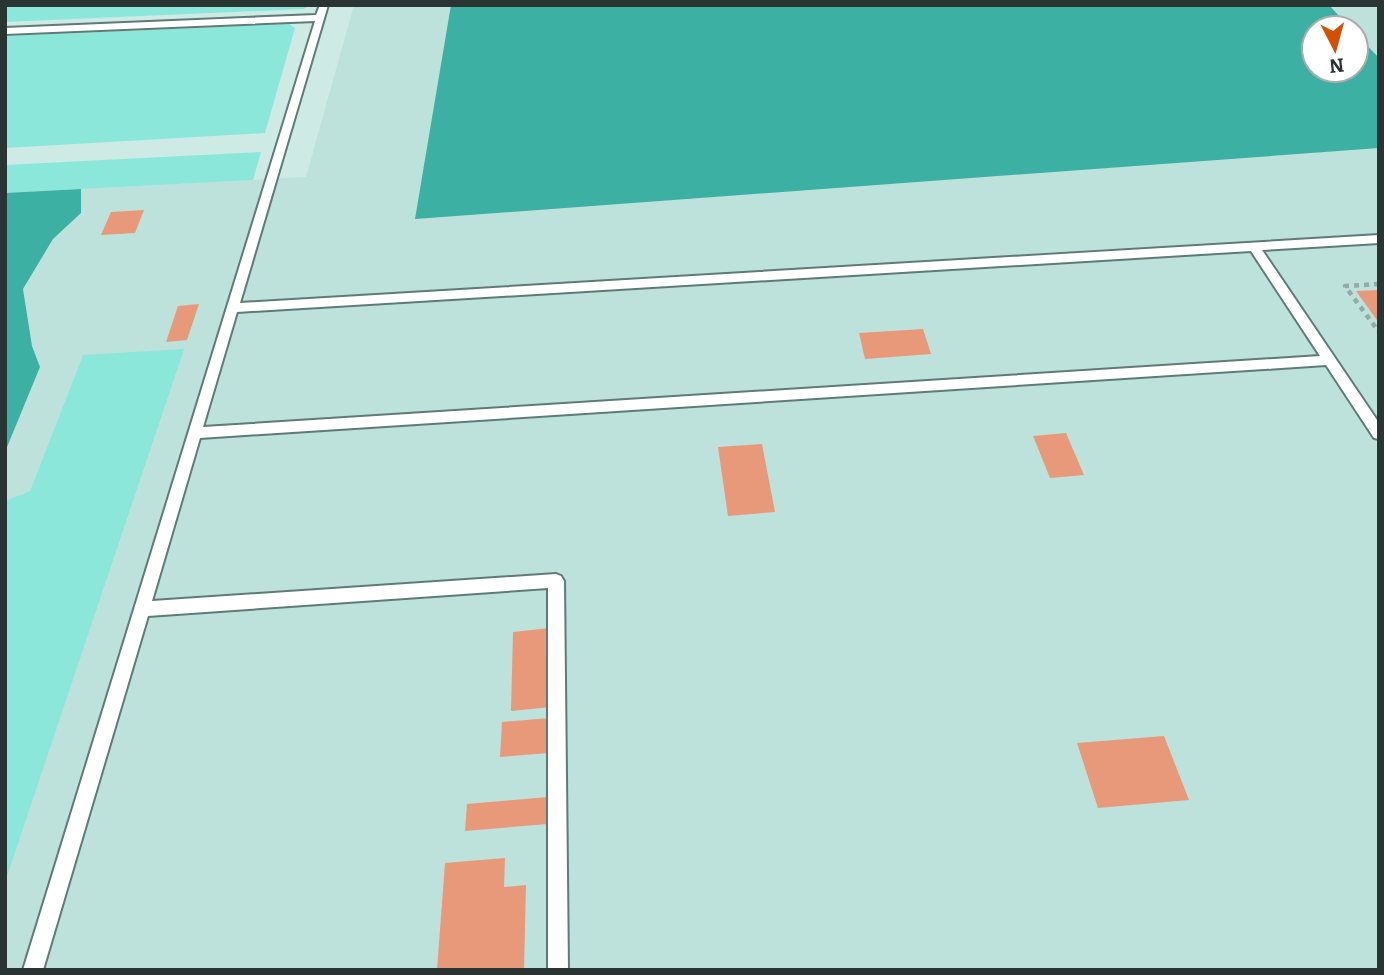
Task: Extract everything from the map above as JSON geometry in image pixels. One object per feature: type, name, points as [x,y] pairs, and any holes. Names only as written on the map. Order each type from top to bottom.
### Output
[{"type":"lane","points":[[5,31],[322,12],[33,970]]},
{"type":"lane","points":[[232,308],[1379,239]]},
{"type":"lane","points":[[1254,247],[1379,433]]},
{"type":"lane","points":[[194,433],[1330,360]]},
{"type":"lane","points":[[141,609],[556,581],[558,970]]},
{"type":"path","points":[[1379,284],[1345,286],[1379,332]]},
{"type":"shaded area","points":[[5,5],[310,5],[304,9],[5,22]]},
{"type":"shaded area","points":[[354,5],[1379,5],[1379,970],[5,970],[5,882],[83,355],[30,491],[5,501],[5,452],[40,367],[32,346],[23,289],[53,239],[81,213],[81,189],[306,177]]},
{"type":"shaded area","points":[[451,5],[1329,5],[1337,14],[1300,14],[1300,84],[1370,84],[1370,49],[1379,58],[1379,148],[415,219]]},
{"type":"shaded area","points":[[289,24],[295,28],[265,133],[5,148],[5,36]]},
{"type":"shaded area","points":[[261,152],[253,180],[5,193],[5,165]]},
{"type":"shaded area","points":[[81,189],[81,213],[53,239],[23,289],[32,346],[40,367],[5,452],[5,193]]},
{"type":"shaded area","points":[[184,349],[5,882],[5,501],[30,491],[83,355]]},
{"type":"building","points":[[144,210],[135,233],[101,235],[111,212]]},
{"type":"building","points":[[1379,290],[1379,323],[1356,291]]},
{"type":"building","points":[[199,304],[187,340],[166,342],[178,306]]},
{"type":"building","points":[[923,329],[931,354],[865,359],[859,333]]},
{"type":"building","points":[[1066,433],[1084,475],[1050,478],[1033,436]]},
{"type":"building","points":[[762,444],[775,512],[728,516],[718,447]]},
{"type":"building","points":[[550,628],[551,707],[511,711],[513,632]]},
{"type":"building","points":[[550,718],[549,753],[500,757],[502,722]]},
{"type":"building","points":[[1164,736],[1189,800],[1098,808],[1077,743]]},
{"type":"building","points":[[548,797],[548,824],[465,831],[467,804]]},
{"type":"building","points":[[505,858],[504,887],[526,885],[524,970],[437,970],[445,863]]}]
